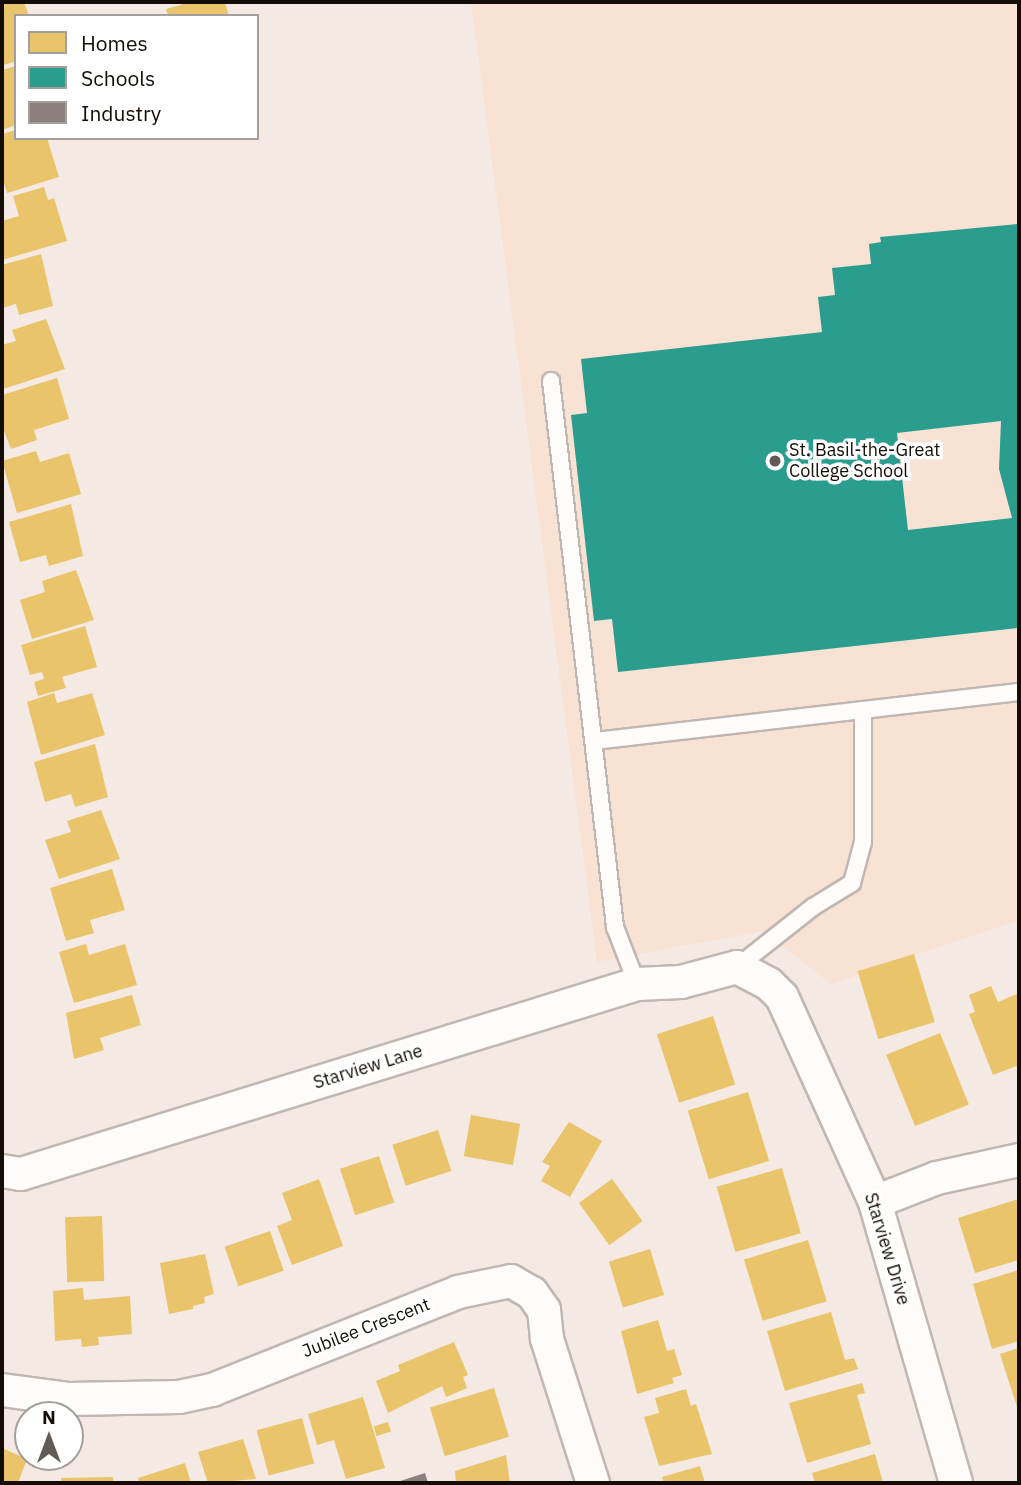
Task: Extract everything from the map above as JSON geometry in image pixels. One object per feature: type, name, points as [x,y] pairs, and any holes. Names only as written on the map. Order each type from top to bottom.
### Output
[{"type":"street","name":"Starview Lane","points":[[2,1171],[21,1174],[637,984],[681,982],[737,967]]},
{"type":"street","name":"Starview Drive","points":[[737,967],[769,984],[782,997],[875,1202],[956,1483]]},
{"type":"street","points":[[875,1202],[937,1178],[1019,1160]]},
{"type":"street","name":"Jubilee Crescent","points":[[2,1390],[69,1399],[179,1397],[212,1390],[458,1292],[512,1281],[531,1293],[544,1310],[547,1339],[593,1483]]},
{"type":"lane","points":[[551,381],[615,927],[637,984]]},
{"type":"lane","points":[[594,741],[1019,692]]},
{"type":"lane","points":[[737,967],[813,907],[852,883],[863,842],[863,710]]},
{"type":"shaded area","name":"St. Basil-the-Great College School","points":[[471,2],[1019,2],[1019,920],[831,984],[763,931],[597,962]]},
{"type":"building: Homes","points":[[24,2],[28,14],[14,14],[14,62],[4,65],[2,4]]},
{"type":"building: Homes","points":[[191,2],[225,2],[228,14],[167,14],[166,9]]},
{"type":"building: Homes","points":[[14,67],[14,126],[2,130],[2,70]]},
{"type":"building: Homes","points":[[14,131],[14,140],[48,140],[59,177],[7,193],[2,177],[2,134]]},
{"type":"building: Homes","points":[[44,187],[48,200],[54,198],[67,241],[2,260],[2,221],[19,216],[13,196]]},
{"type":"building: Homes","points":[[41,254],[53,306],[19,315],[16,304],[2,308],[2,265]]},
{"type":"building: Homes","points":[[46,319],[65,369],[3,389],[2,345],[16,341],[12,330]]},
{"type":"building: Homes","points":[[57,378],[69,419],[34,430],[37,440],[11,449],[2,426],[2,395]]},
{"type":"building: Homes","points":[[36,451],[40,462],[69,453],[81,494],[17,513],[2,461]]},
{"type":"building: Homes","points":[[71,504],[83,556],[49,566],[46,555],[20,562],[9,522]]},
{"type":"building: Homes","points":[[76,570],[94,620],[32,639],[20,600],[45,592],[42,581]]},
{"type":"building: Homes","points":[[85,626],[97,667],[62,677],[66,688],[38,696],[34,682],[44,679],[42,672],[30,675],[21,645]]},
{"type":"building: Homes","points":[[54,693],[57,703],[92,693],[105,735],[41,755],[27,702]]},
{"type":"building: Homes","points":[[95,744],[108,797],[75,807],[71,794],[45,802],[34,762]]},
{"type":"building: Homes","points":[[101,810],[120,859],[59,879],[45,840],[71,832],[67,821]]},
{"type":"building: Homes","points":[[112,869],[125,910],[90,920],[94,933],[66,941],[50,888]]},
{"type":"building: Homes","points":[[86,944],[89,955],[125,944],[137,985],[74,1003],[59,952]]},
{"type":"building: Homes","points":[[914,954],[935,1022],[878,1039],[858,971]]},
{"type":"building: Homes","points":[[991,986],[998,1002],[1019,993],[1019,1065],[993,1075],[969,1014],[975,1012],[969,995]]},
{"type":"building: Homes","points":[[132,995],[141,1025],[100,1038],[104,1050],[74,1059],[66,1013]]},
{"type":"building: Homes","points":[[713,1016],[735,1084],[679,1103],[657,1034]]},
{"type":"building: Homes","points":[[940,1033],[969,1104],[915,1126],[886,1055]]},
{"type":"building: Homes","points":[[748,1092],[769,1161],[709,1179],[688,1110]]},
{"type":"building: Homes","points":[[471,1115],[520,1124],[513,1165],[464,1156]]},
{"type":"building: Homes","points":[[569,1122],[602,1141],[570,1197],[541,1181],[550,1166],[542,1162]]},
{"type":"building: Homes","points":[[438,1130],[451,1171],[406,1186],[392,1145]]},
{"type":"building: Homes","points":[[379,1156],[394,1203],[355,1215],[340,1169]]},
{"type":"building: Homes","points":[[782,1168],[801,1233],[735,1252],[717,1187]]},
{"type":"building: Homes","points":[[319,1179],[343,1246],[292,1265],[277,1226],[292,1220],[282,1193]]},
{"type":"building: Homes","points":[[612,1179],[643,1221],[609,1245],[579,1203]]},
{"type":"building: Homes","points":[[1019,1199],[1019,1260],[975,1273],[958,1218]]},
{"type":"building: Homes","points":[[102,1216],[104,1281],[67,1282],[65,1217]]},
{"type":"building: Homes","points":[[270,1231],[284,1271],[238,1286],[225,1247]]},
{"type":"building: Homes","points":[[808,1240],[827,1301],[763,1321],[744,1260]]},
{"type":"building: Homes","points":[[650,1249],[664,1295],[623,1307],[609,1262]]},
{"type":"building: Homes","points":[[205,1254],[214,1294],[204,1297],[205,1303],[193,1306],[193,1309],[169,1314],[160,1263]]},
{"type":"building: Homes","points":[[1019,1270],[1019,1341],[992,1349],[973,1284]]},
{"type":"building: Homes","points":[[83,1288],[84,1300],[130,1296],[132,1334],[98,1337],[99,1345],[82,1347],[81,1339],[55,1341],[53,1291]]},
{"type":"building: Homes","points":[[831,1312],[845,1360],[854,1358],[858,1369],[785,1391],[767,1331]]},
{"type":"building: Homes","points":[[658,1320],[667,1351],[674,1349],[682,1375],[672,1378],[674,1383],[637,1394],[621,1331]]},
{"type":"building: Homes","points":[[454,1342],[468,1375],[463,1377],[467,1388],[446,1397],[442,1386],[388,1413],[376,1381],[400,1371],[398,1365]]},
{"type":"building: Homes","points":[[1019,1348],[1019,1413],[1000,1354]]},
{"type":"building: Homes","points":[[862,1383],[865,1393],[857,1395],[871,1444],[807,1463],[789,1403]]},
{"type":"building: Homes","points":[[494,1388],[509,1437],[445,1456],[430,1408]]},
{"type":"building: Homes","points":[[686,1389],[691,1406],[696,1404],[712,1454],[659,1466],[644,1417],[659,1413],[655,1398]]},
{"type":"building: Homes","points":[[363,1397],[385,1468],[346,1479],[334,1440],[317,1445],[308,1414]]},
{"type":"building: Homes","points":[[302,1418],[314,1463],[269,1476],[257,1430]]},
{"type":"building: Homes","points":[[388,1422],[391,1432],[377,1436],[374,1426]]},
{"type":"building: Homes","points":[[243,1439],[256,1479],[208,1483],[198,1452]]},
{"type":"building: Homes","points":[[2,1448],[14,1453],[14,1471],[22,1471],[18,1483],[2,1483]]},
{"type":"building: Homes","points":[[875,1454],[883,1483],[815,1483],[812,1473]]},
{"type":"building: Homes","points":[[506,1455],[510,1483],[456,1483],[455,1471]]},
{"type":"building: Homes","points":[[185,1463],[191,1483],[140,1483],[138,1478]]},
{"type":"building: Homes","points":[[700,1466],[705,1483],[664,1483],[662,1477]]},
{"type":"building: Homes","points":[[113,1477],[113,1483],[61,1483],[61,1478]]},
{"type":"building: Schools","points":[[1019,224],[1019,628],[618,672],[612,619],[594,621],[571,415],[587,413],[581,359],[822,332],[818,297],[835,295],[832,268],[871,264],[869,244],[881,242],[880,237]],"holes":[[[1001,421],[999,469],[1012,518],[908,530],[897,433]]]},
{"type":"building: Industry","points":[[425,1473],[428,1483],[394,1483]]},
{"type":"place","name":"St. Basil-the-Great College School","points":[[775,461]]}]
